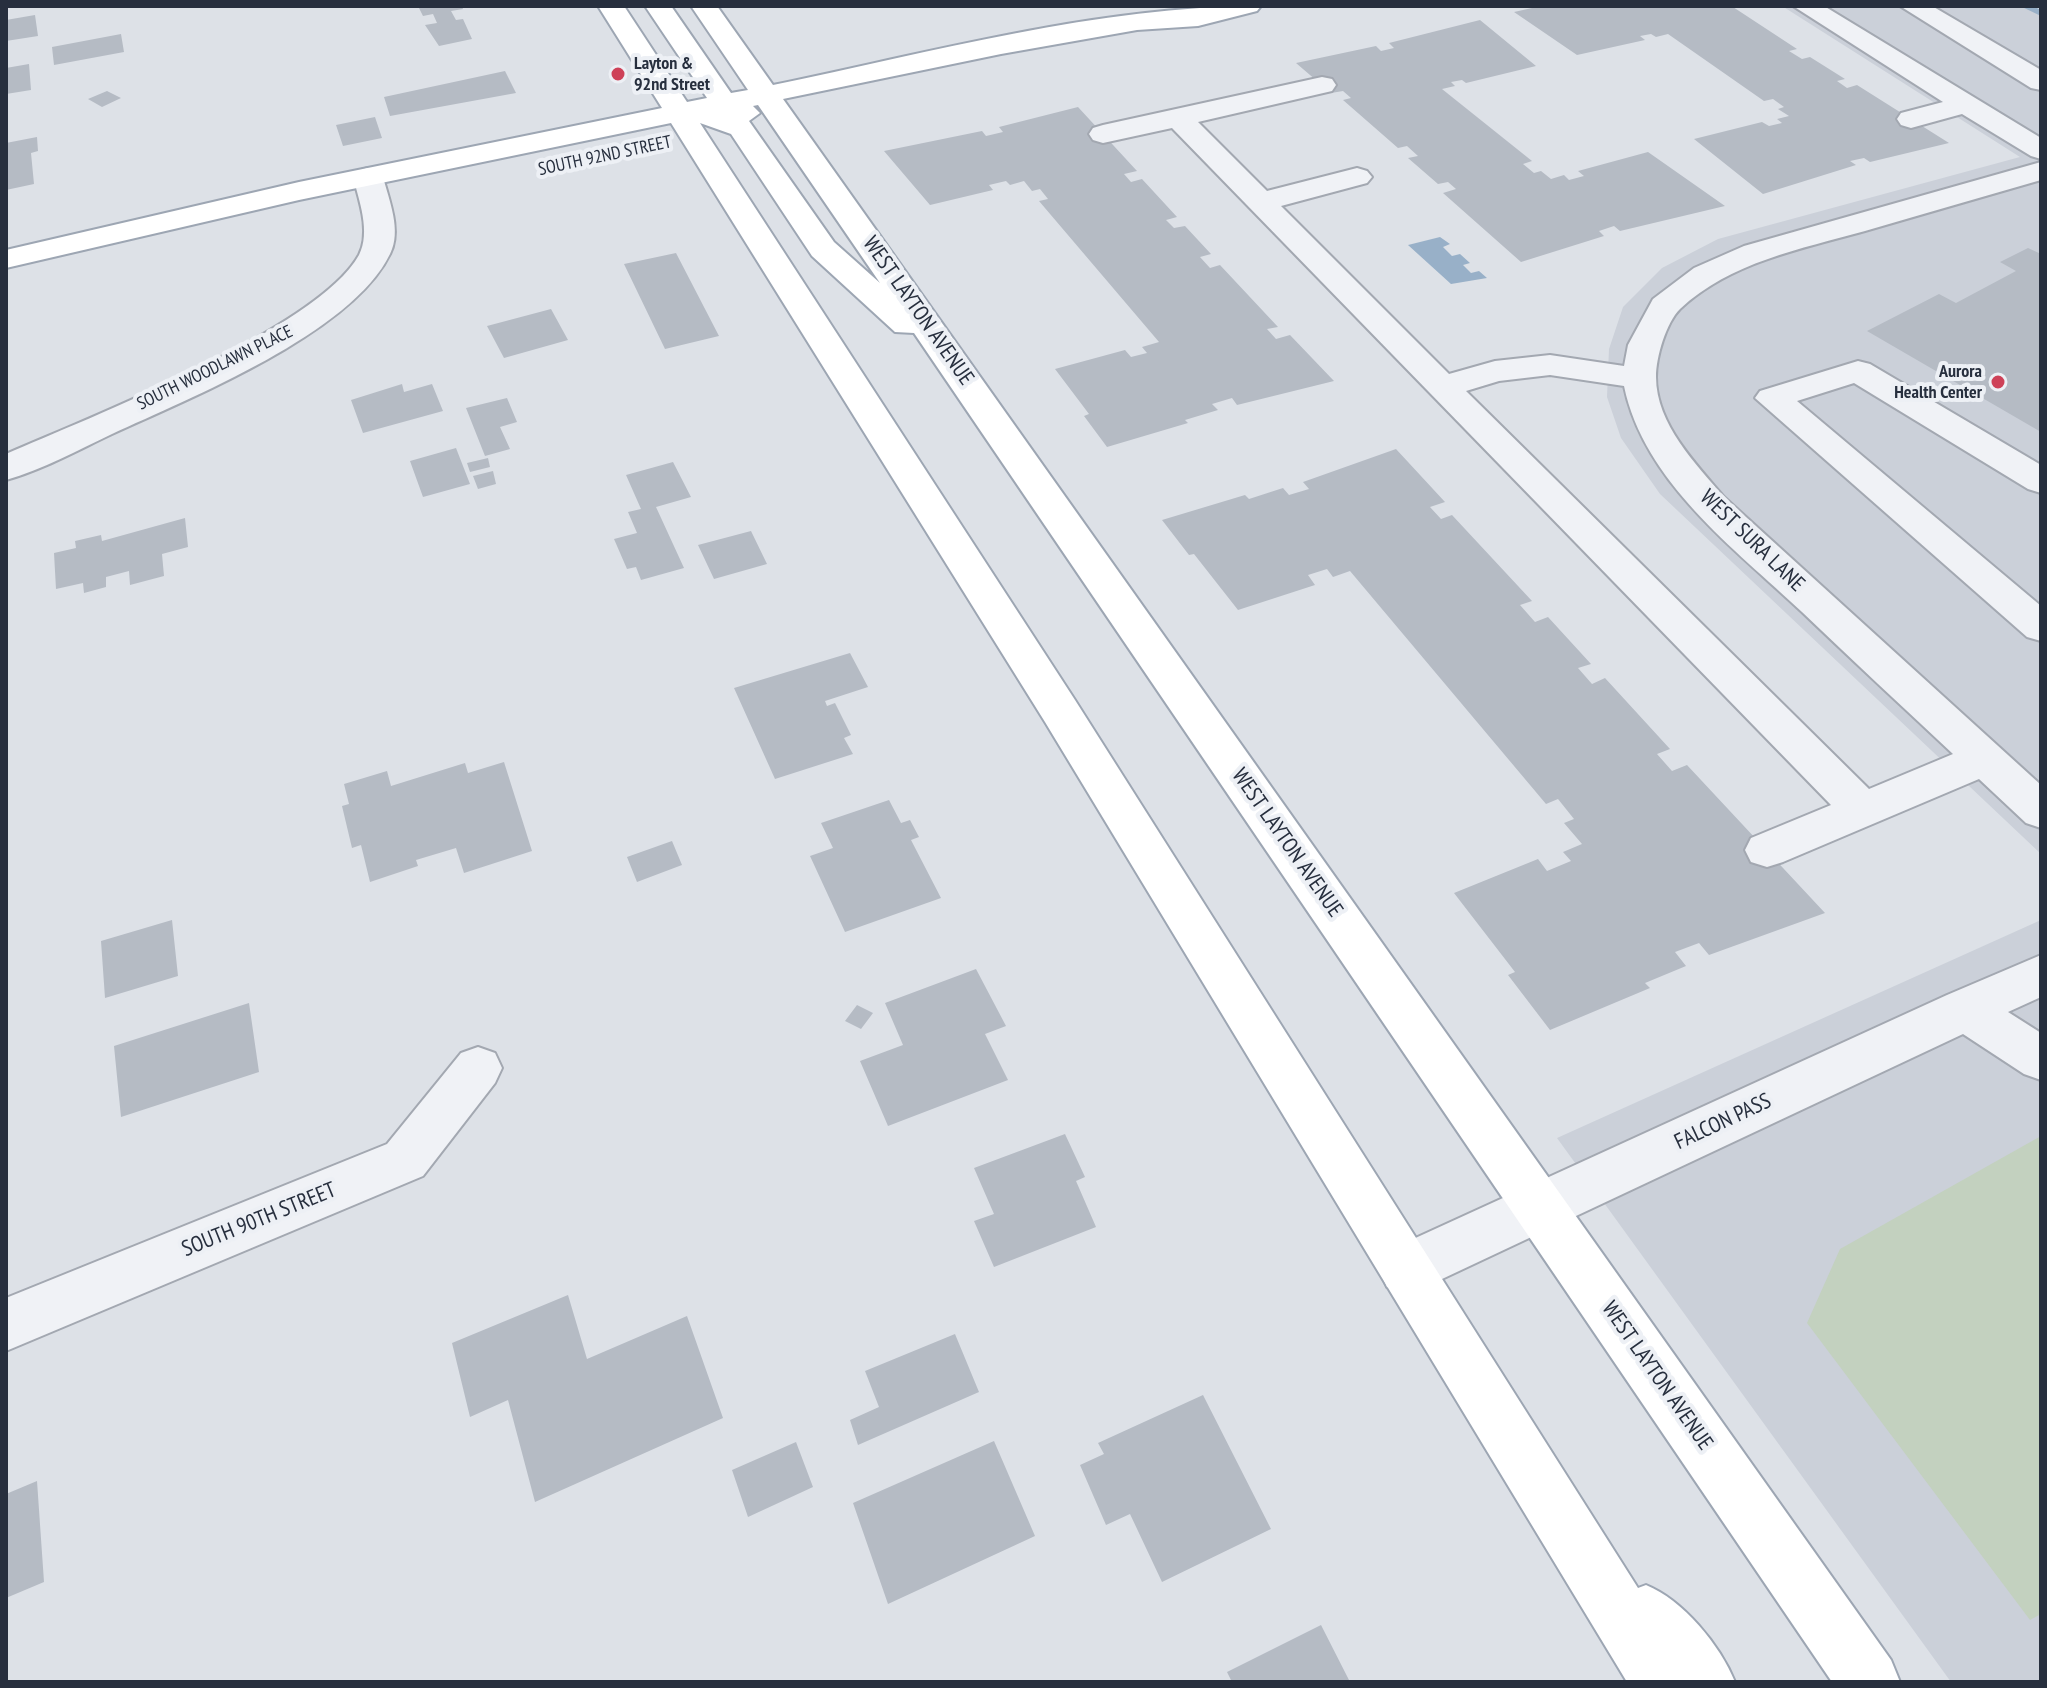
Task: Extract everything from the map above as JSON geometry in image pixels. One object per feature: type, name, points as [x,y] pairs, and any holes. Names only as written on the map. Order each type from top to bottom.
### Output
[{"type":"main road","points":[[611,6],[1060,711],[1662,1682]]},
{"type":"main road","points":[[658,6],[823,249],[964,377]]},
{"type":"main road","name":"WEST LAYTON AVENUE","points":[[704,6],[787,108],[964,377],[1869,1682]]},
{"type":"main road","name":"SOUTH 92ND STREET","points":[[842,106],[1153,37],[1198,18],[1248,6]]},
{"type":"main road","name":"SOUTH 92ND STREET","points":[[6,269],[732,115],[787,108],[1137,22],[1198,18]]},
{"type":"main road","name":"SOUTH 92ND STREET","points":[[6,259],[371,191]]},
{"type":"main road","points":[[1555,1510],[1704,1682]]},
{"type":"street","points":[[1806,6],[2041,150]]},
{"type":"street","points":[[1913,6],[2041,82]]},
{"type":"street","points":[[1103,134],[1322,85]]},
{"type":"street","points":[[1911,119],[2041,94]]},
{"type":"street","points":[[1178,118],[1863,810]]},
{"type":"street","name":"WEST SURA LANE","points":[[2041,171],[1755,253],[1705,275],[1664,306],[1645,345],[1639,378],[1646,409],[1663,446],[1711,506],[2041,811]]},
{"type":"street","points":[[1260,202],[1357,177]]},
{"type":"street","name":"SOUTH WOODLAWN PLACE","points":[[6,468],[264,347],[315,317],[359,278],[375,255],[380,229],[371,191]]},
{"type":"street","points":[[1443,387],[1495,371],[1550,365],[1639,378]]},
{"type":"street","points":[[2041,481],[1858,371],[1772,398],[2041,627]]},
{"type":"street","points":[[1767,850],[1984,759]]},
{"type":"street","name":"FALCON PASS","points":[[1406,1269],[2041,975]]},
{"type":"street","points":[[1964,1009],[2041,1059]]},
{"type":"street","name":"SOUTH 90TH STREET","points":[[6,1325],[405,1160],[478,1068]]},
{"type":"shaded area","points":[[1782,6],[2032,6],[2041,11],[2041,854],[1660,494],[1621,438],[1607,397],[1609,349],[1623,307],[1662,268],[1718,239],[2020,157]]},
{"type":"shaded area","points":[[2041,920],[2041,1682],[1951,1682],[1557,1138]]},
{"type":"green space","points":[[2041,1136],[2041,1614],[2030,1620],[1807,1323],[1840,1249]]},
{"type":"water","points":[[1440,237],[1450,244],[1443,247],[1452,256],[1460,254],[1470,263],[1463,265],[1471,273],[1479,271],[1487,278],[1451,284],[1408,245]]},
{"type":"building","points":[[418,6],[462,6],[463,9],[451,11],[456,20],[463,19],[472,39],[439,46],[425,25],[437,23],[433,14],[423,16]]},
{"type":"building","points":[[1541,6],[1733,7],[1797,49],[1789,51],[1802,59],[1810,57],[1845,79],[1837,81],[1847,88],[1857,85],[1949,143],[1870,162],[1864,158],[1850,161],[1856,165],[1763,194],[1694,139],[1762,122],[1769,126],[1782,123],[1777,119],[1789,116],[1778,109],[1784,107],[1773,99],[1764,101],[1668,34],[1640,36],[1645,40],[1577,55],[1514,12]]},
{"type":"building","points":[[35,15],[38,36],[6,41],[6,20]]},
{"type":"building","points":[[1480,20],[1536,66],[1466,83],[1462,80],[1451,82],[1455,86],[1442,89],[1532,161],[1523,164],[1534,173],[1541,171],[1551,179],[1564,175],[1569,180],[1584,176],[1578,171],[1648,152],[1725,206],[1620,231],[1614,226],[1599,231],[1604,236],[1521,262],[1443,193],[1456,189],[1448,182],[1438,184],[1408,158],[1418,156],[1407,146],[1398,148],[1343,100],[1351,98],[1343,91],[1331,93],[1296,63],[1376,46],[1381,51],[1394,48],[1389,43]]},
{"type":"building","points":[[121,34],[124,52],[54,65],[52,47]]},
{"type":"building","points":[[29,64],[31,90],[6,94],[6,68]]},
{"type":"building","points":[[505,71],[516,93],[390,116],[384,97]]},
{"type":"building","points":[[107,91],[121,98],[102,107],[88,99]]},
{"type":"building","points":[[1078,107],[1137,171],[1124,174],[1131,182],[1142,179],[1177,217],[1166,220],[1174,228],[1185,226],[1211,254],[1200,257],[1210,268],[1220,265],[1278,327],[1267,329],[1276,339],[1290,335],[1334,381],[1237,405],[1232,398],[1212,404],[1218,410],[1185,420],[1188,423],[1107,447],[1084,416],[1089,414],[1055,369],[1125,350],[1131,357],[1147,353],[1142,347],[1159,342],[1039,201],[1048,199],[1040,189],[1032,191],[1024,181],[1010,185],[1006,181],[989,185],[993,190],[930,205],[884,151],[982,131],[986,136],[1003,132],[999,127]]},
{"type":"building","points":[[375,117],[382,138],[343,146],[336,125]]},
{"type":"building","points":[[37,137],[38,151],[31,153],[34,184],[6,190],[6,143]]},
{"type":"building","name":"Aurora Health Center","points":[[2028,248],[2041,254],[2041,432],[1867,331],[1939,294],[1956,303],[2016,271],[2000,262]]},
{"type":"building","points":[[676,253],[719,336],[665,349],[624,264]]},
{"type":"building","points":[[551,309],[568,340],[504,358],[487,326]]},
{"type":"building","points":[[402,384],[404,392],[432,384],[443,411],[363,433],[351,400]]},
{"type":"building","points":[[507,398],[517,422],[500,427],[510,449],[485,456],[466,408]]},
{"type":"building","points":[[456,448],[470,484],[423,497],[410,461]]},
{"type":"building","points":[[1396,449],[1445,502],[1430,507],[1441,519],[1452,515],[1532,601],[1520,605],[1535,622],[1548,617],[1591,664],[1578,668],[1592,684],[1605,678],[1670,749],[1657,754],[1672,771],[1687,765],[1825,913],[1709,955],[1699,943],[1675,952],[1686,966],[1645,983],[1650,988],[1550,1030],[1508,975],[1515,972],[1454,893],[1538,859],[1547,871],[1571,861],[1563,852],[1582,844],[1564,823],[1574,819],[1558,799],[1546,804],[1350,571],[1333,577],[1327,569],[1308,575],[1315,585],[1238,610],[1194,554],[1189,555],[1162,520],[1245,495],[1249,499],[1283,488],[1289,495],[1309,489],[1303,482]]},
{"type":"building","points":[[488,458],[490,467],[470,472],[467,463]]},
{"type":"building","points":[[673,462],[691,497],[656,507],[684,568],[641,580],[636,567],[627,569],[614,539],[637,533],[628,512],[641,509],[626,475]]},
{"type":"building","points":[[493,471],[496,484],[478,489],[473,476]]},
{"type":"building","points":[[185,518],[188,547],[162,554],[164,576],[130,585],[129,571],[106,577],[106,587],[84,593],[83,583],[56,589],[54,553],[76,548],[75,541],[101,535],[102,541]]},
{"type":"building","points":[[751,531],[767,564],[714,579],[698,545]]},
{"type":"building","points":[[850,653],[868,687],[825,701],[827,706],[835,703],[851,735],[844,738],[853,754],[775,779],[734,688]]},
{"type":"building","points":[[504,762],[532,851],[464,873],[456,848],[416,860],[418,866],[370,882],[361,845],[352,848],[342,806],[349,804],[344,784],[387,771],[391,786],[465,763],[468,773]]},
{"type":"building","points":[[889,800],[901,823],[910,820],[919,837],[911,840],[941,898],[845,932],[810,856],[833,848],[821,823]]},
{"type":"building","points":[[672,841],[682,865],[637,882],[627,857]]},
{"type":"building","points":[[172,920],[178,976],[105,998],[101,941]]},
{"type":"building","points":[[976,969],[1006,1026],[985,1034],[1008,1080],[888,1126],[860,1061],[903,1045],[885,1003]]},
{"type":"building","points":[[249,1003],[259,1072],[121,1117],[114,1046]]},
{"type":"building","points":[[857,1005],[873,1013],[861,1029],[845,1021]]},
{"type":"building","points":[[1065,1134],[1085,1177],[1076,1181],[1096,1227],[994,1267],[974,1221],[994,1214],[974,1168]]},
{"type":"building","points":[[568,1295],[587,1359],[687,1316],[723,1418],[535,1502],[508,1400],[470,1417],[452,1343]]},
{"type":"building","points":[[955,1334],[979,1392],[858,1445],[850,1420],[879,1407],[865,1371]]},
{"type":"building","points":[[1203,1395],[1271,1529],[1162,1582],[1130,1514],[1106,1525],[1080,1465],[1104,1454],[1098,1443]]},
{"type":"building","points":[[994,1441],[1035,1536],[888,1604],[853,1503]]},
{"type":"building","points":[[796,1442],[813,1487],[748,1517],[732,1470]]},
{"type":"building","points":[[37,1481],[44,1582],[6,1598],[6,1494]]},
{"type":"building","points":[[1321,1625],[1350,1682],[1232,1682],[1227,1672]]},
{"type":"waterway","points":[[2025,6],[2041,13]]},
{"type":"place","name":"Layton & 92nd Street","points":[[618,74]]},
{"type":"place","name":"Aurora Health Center","points":[[1998,382]]}]
